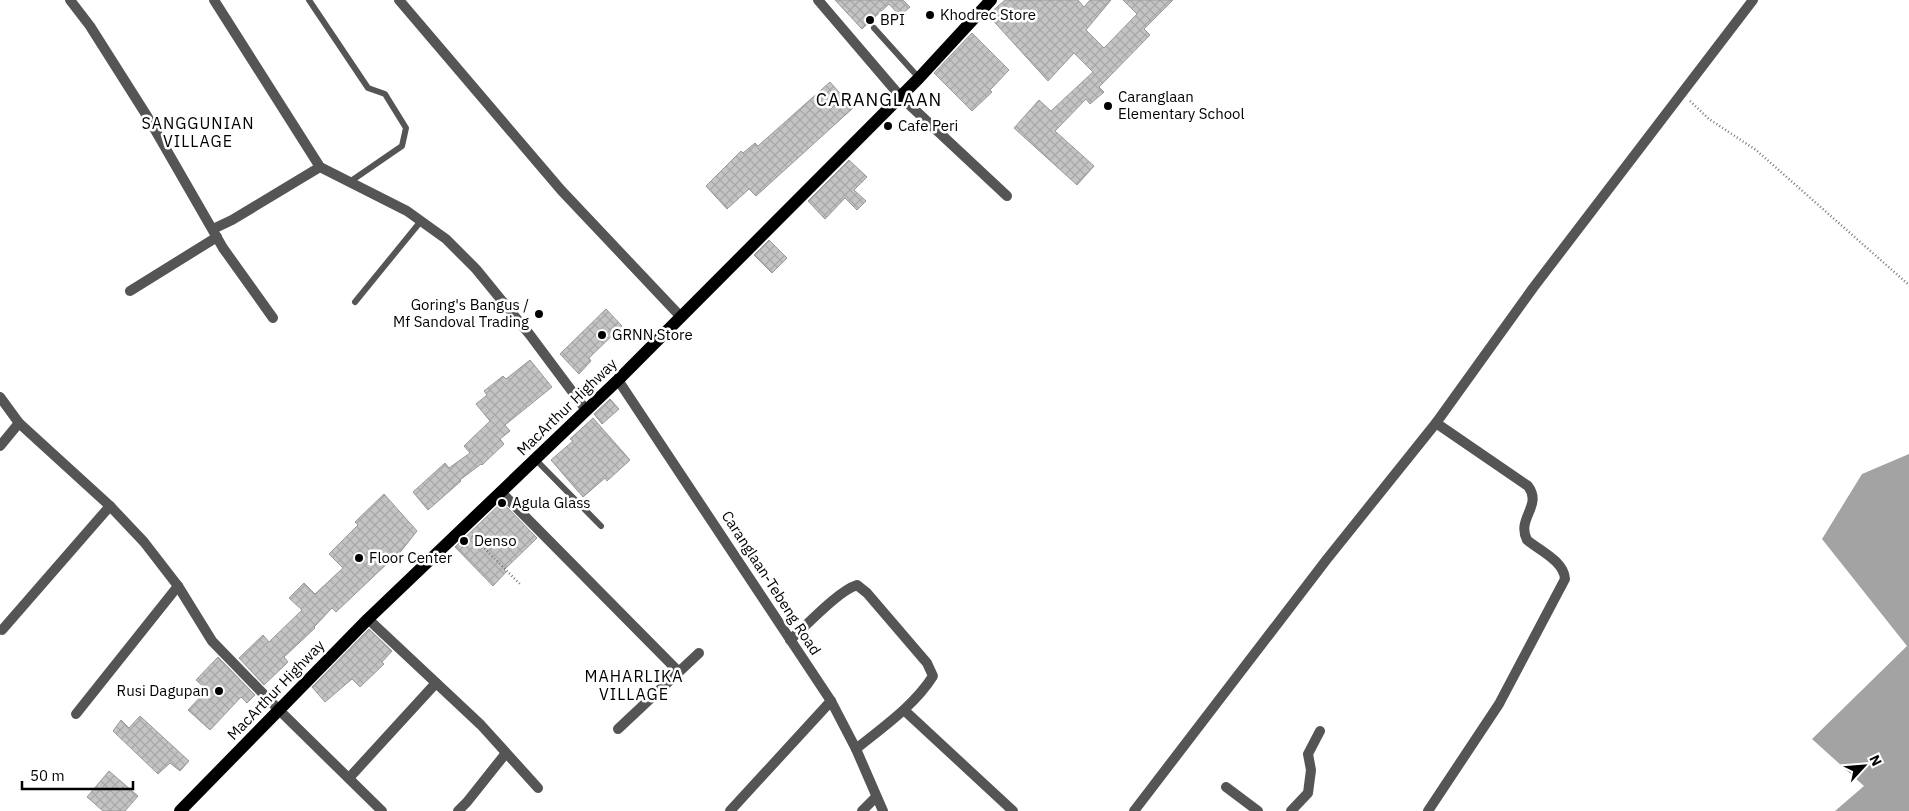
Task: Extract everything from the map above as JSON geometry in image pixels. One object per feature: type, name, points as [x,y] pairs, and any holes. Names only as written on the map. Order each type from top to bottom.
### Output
[{"type":"main road","name":"MacArthur Highway","points":[[180,811],[368,619],[618,380],[919,78],[992,0]]},
{"type":"street","points":[[70,0],[90,26],[147,116],[238,271],[273,318]]},
{"type":"street","points":[[214,0],[320,167],[352,181],[407,211],[446,239],[476,269],[530,335],[586,410]]},
{"type":"street","points":[[399,0],[561,190],[681,317]]},
{"type":"street","points":[[818,0],[900,96],[1007,196]]},
{"type":"street","points":[[1134,811],[1327,559],[1436,424],[1533,288],[1753,0]]},
{"type":"street","points":[[130,291],[232,220],[320,167]]},
{"type":"street","name":"Caranglaan-Tebeng Road","points":[[618,380],[831,701],[856,748],[883,811]]},
{"type":"street","points":[[0,397],[19,423],[110,506],[144,542],[178,586],[212,641],[382,811]]},
{"type":"street","points":[[0,446],[19,423]]},
{"type":"street","points":[[1428,811],[1499,704],[1565,579],[1560,565],[1527,540],[1524,534],[1524,524],[1532,505],[1533,497],[1528,486],[1436,424]]},
{"type":"street","points":[[501,492],[678,671]]},
{"type":"street","points":[[2,630],[110,506]]},
{"type":"street","points":[[790,640],[840,595],[857,585],[867,593],[927,662],[933,676],[926,688],[904,710],[856,748]]},
{"type":"street","points":[[76,714],[178,586]]},
{"type":"street","points":[[368,619],[481,725],[538,788]]},
{"type":"street","points":[[618,729],[699,653]]},
{"type":"street","points":[[349,778],[436,683]]},
{"type":"street","points":[[730,811],[831,701]]},
{"type":"street","points":[[904,710],[1013,811]]},
{"type":"street","points":[[1291,811],[1308,793],[1312,770],[1308,754],[1320,731]]},
{"type":"street","points":[[458,811],[470,806],[506,753]]},
{"type":"street","points":[[1226,787],[1258,811]]},
{"type":"street","points":[[862,811],[876,797]]},
{"type":"lane","points":[[309,0],[368,88],[385,94],[406,128],[402,146],[352,181]]},
{"type":"lane","points":[[874,28],[919,78]]},
{"type":"lane","points":[[355,302],[421,221]]},
{"type":"lane","points":[[536,460],[601,526]]},
{"type":"path","points":[[1682,94],[1709,119],[1756,150],[1909,285]]},
{"type":"path","points":[[464,528],[521,585]]},
{"type":"shaded area","points":[[1909,454],[1909,811],[1835,811],[1864,786],[1812,739],[1907,646],[1822,539],[1862,474]]},
{"type":"building","points":[[835,0],[903,0],[910,7],[900,16],[889,4],[862,29]]},
{"type":"building","points":[[1005,0],[1078,0],[1084,7],[1090,0],[1111,0],[1086,30],[1104,48],[1137,14],[1123,0],[1173,0],[1144,29],[1150,35],[1099,87],[1104,92],[1090,104],[1086,99],[1055,131],[1094,166],[1077,185],[1014,128],[1039,100],[1051,111],[1093,72],[1074,53],[1048,81],[988,15]]},
{"type":"building","points":[[972,33],[1009,70],[990,90],[992,92],[972,111],[934,73]]},
{"type":"building","points":[[830,82],[853,108],[756,196],[749,189],[727,209],[706,186],[741,151],[743,153],[755,143],[758,146]]},
{"type":"building","points":[[849,160],[867,177],[854,190],[866,201],[857,210],[845,198],[825,219],[808,201]]},
{"type":"building","points":[[769,240],[787,258],[772,273],[754,255]]},
{"type":"building","points":[[606,309],[622,326],[589,358],[591,361],[579,374],[560,354]]},
{"type":"building","points":[[530,360],[552,387],[505,425],[510,431],[500,439],[504,444],[482,465],[460,480],[428,510],[413,492],[445,463],[449,468],[470,453],[464,446],[490,421],[476,404],[487,395],[484,391],[503,376],[506,379]]},
{"type":"building","points":[[610,399],[619,409],[602,424],[594,414]]},
{"type":"building","points":[[593,418],[630,460],[607,481],[605,478],[583,497],[551,460],[573,441],[570,439]]},
{"type":"building","points":[[384,494],[417,531],[394,560],[392,559],[336,612],[332,608],[315,628],[284,657],[288,662],[264,685],[239,658],[263,635],[269,642],[302,610],[289,598],[304,583],[315,594],[343,568],[329,554],[358,525],[355,522]]},
{"type":"building","points":[[502,502],[537,538],[504,570],[506,572],[493,586],[455,547]]},
{"type":"building","points":[[369,629],[392,651],[382,662],[384,664],[360,687],[352,679],[325,702],[312,687]]},
{"type":"building","points":[[218,657],[255,695],[247,703],[241,697],[210,730],[188,710],[207,690],[196,680]]},
{"type":"building","points":[[140,716],[189,761],[180,771],[170,763],[158,774],[113,731],[121,720],[129,728]]},
{"type":"building","points":[[109,771],[138,796],[125,811],[103,811],[87,797]]},
{"type":"place","name":"Khodrec Store","points":[[930,15]]},
{"type":"place","name":"BPI","points":[[870,20]]},
{"type":"place","name":"Caranglaan Elementary School","points":[[1108,106]]},
{"type":"place","name":"Cafe Peri","points":[[888,126]]},
{"type":"place","name":"Goring's Bangus / Mf Sandoval Trading","points":[[539,314]]},
{"type":"place","name":"GRNN Store","points":[[602,335]]},
{"type":"place","name":"Agula Glass","points":[[502,503]]},
{"type":"place","name":"Denso","points":[[464,541]]},
{"type":"place","name":"Floor Center","points":[[359,558]]},
{"type":"place","name":"Rusi Dagupan","points":[[219,691]]},
{"type":"district","name":"CARANGLAAN","points":[[879,100]]},
{"type":"district","name":"SANGGUNIAN VILLAGE","points":[[198,132]]},
{"type":"district","name":"MAHARLIKA VILLAGE","points":[[634,685]]}]
